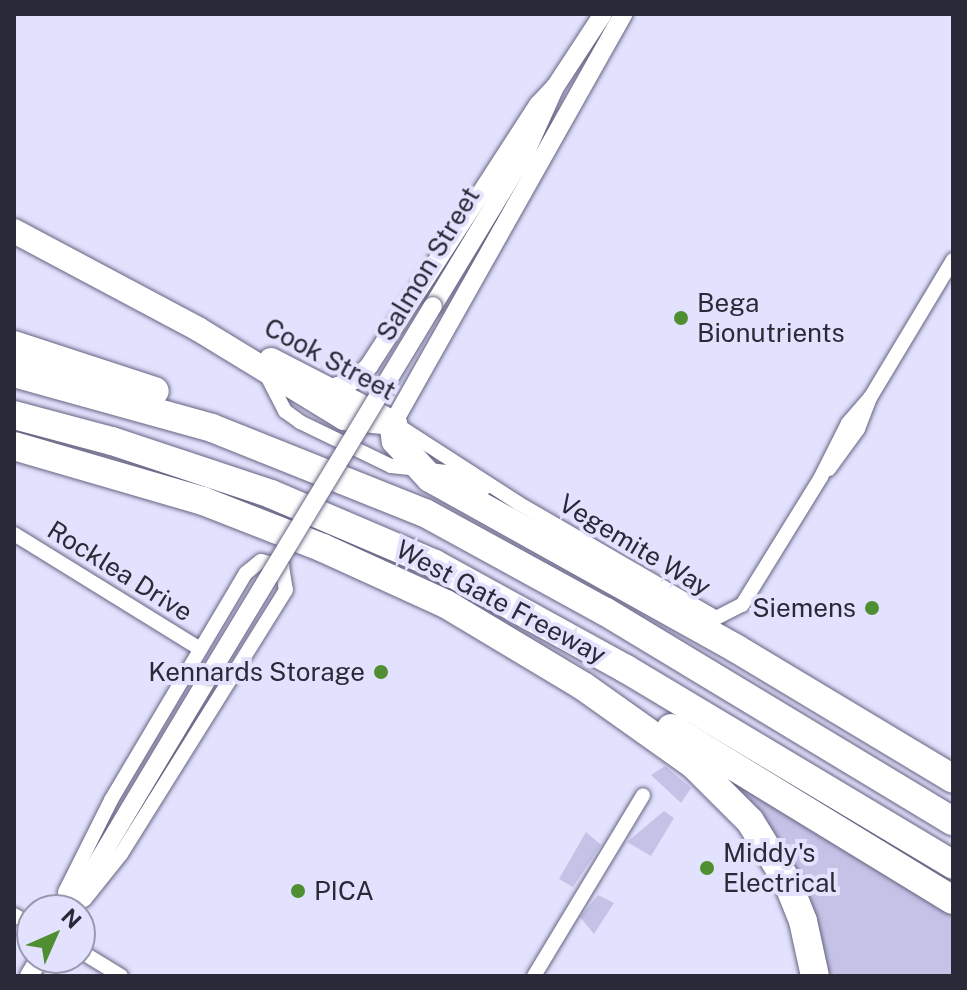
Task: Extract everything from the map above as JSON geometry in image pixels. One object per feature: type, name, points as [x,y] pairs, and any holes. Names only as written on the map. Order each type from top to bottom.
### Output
[{"type":"highway","points":[[14,345],[169,396],[292,457]]},
{"type":"highway","name":"West Gate Freeway","points":[[14,373],[120,399],[292,457],[425,513],[606,612],[953,821]]},
{"type":"highway","name":"West Gate Freeway","points":[[14,415],[112,441],[271,494],[435,564],[626,669],[953,865]]},
{"type":"highway","points":[[393,423],[396,441],[420,470],[482,511],[737,649],[953,780]]},
{"type":"highway","points":[[14,446],[235,513],[446,604],[667,726],[953,900]]},
{"type":"highway","points":[[425,513],[514,546],[750,667],[953,780]]},
{"type":"highway","points":[[446,604],[583,686],[723,791],[750,821],[787,881],[803,921],[815,976]]},
{"type":"main road","name":"Cook Street","points":[[14,231],[198,329],[265,373],[344,418],[393,423]]},
{"type":"main road","name":"Cook Street","points":[[198,329],[243,345],[393,423]]},
{"type":"street","name":"Salmon Street","points":[[79,894],[524,156],[555,87],[603,14]]},
{"type":"street","name":"Salmon Street","points":[[393,423],[569,104],[623,14]]},
{"type":"street","name":"Salmon Street","points":[[328,389],[353,381],[377,354],[538,105],[555,87]]},
{"type":"street","name":"Salmon Street","points":[[524,156],[569,104]]},
{"type":"street","name":"Vegemite Way","points":[[393,423],[518,503],[704,614],[731,615],[746,600],[821,477],[850,442],[870,398],[953,260]]},
{"type":"street","points":[[377,354],[397,376],[421,375]]},
{"type":"street","name":"Cook Street","points":[[265,373],[289,415],[350,446]]},
{"type":"street","name":"Vegemite Way","points":[[350,446],[391,466],[453,473],[518,503]]},
{"type":"street","name":"Rocklea Drive","points":[[14,534],[200,649]]},
{"type":"street","points":[[65,894],[80,859],[200,649],[251,567],[267,560],[282,566],[286,590],[121,854],[89,894]]},
{"type":"street","points":[[534,976],[643,795]]},
{"type":"street","points":[[96,961],[121,976]]},
{"type":"shaded area","points":[[665,766],[691,788],[681,803],[651,775]]},
{"type":"shaded area","points":[[729,776],[953,913],[953,976],[827,976],[811,909],[724,780]]},
{"type":"shaded area","points":[[664,811],[674,818],[651,856],[627,842]]},
{"type":"shaded area","points":[[586,832],[601,845],[573,887],[559,879]]},
{"type":"shaded area","points":[[598,895],[614,903],[594,934],[580,917]]},
{"type":"place","name":"Bega Bionutrients","points":[[681,318]]},
{"type":"place","name":"Siemens","points":[[872,608]]},
{"type":"place","name":"Kennards Storage","points":[[381,672]]},
{"type":"place","name":"Middy's Electrical","points":[[707,868]]},
{"type":"place","name":"PICA","points":[[298,891]]}]
